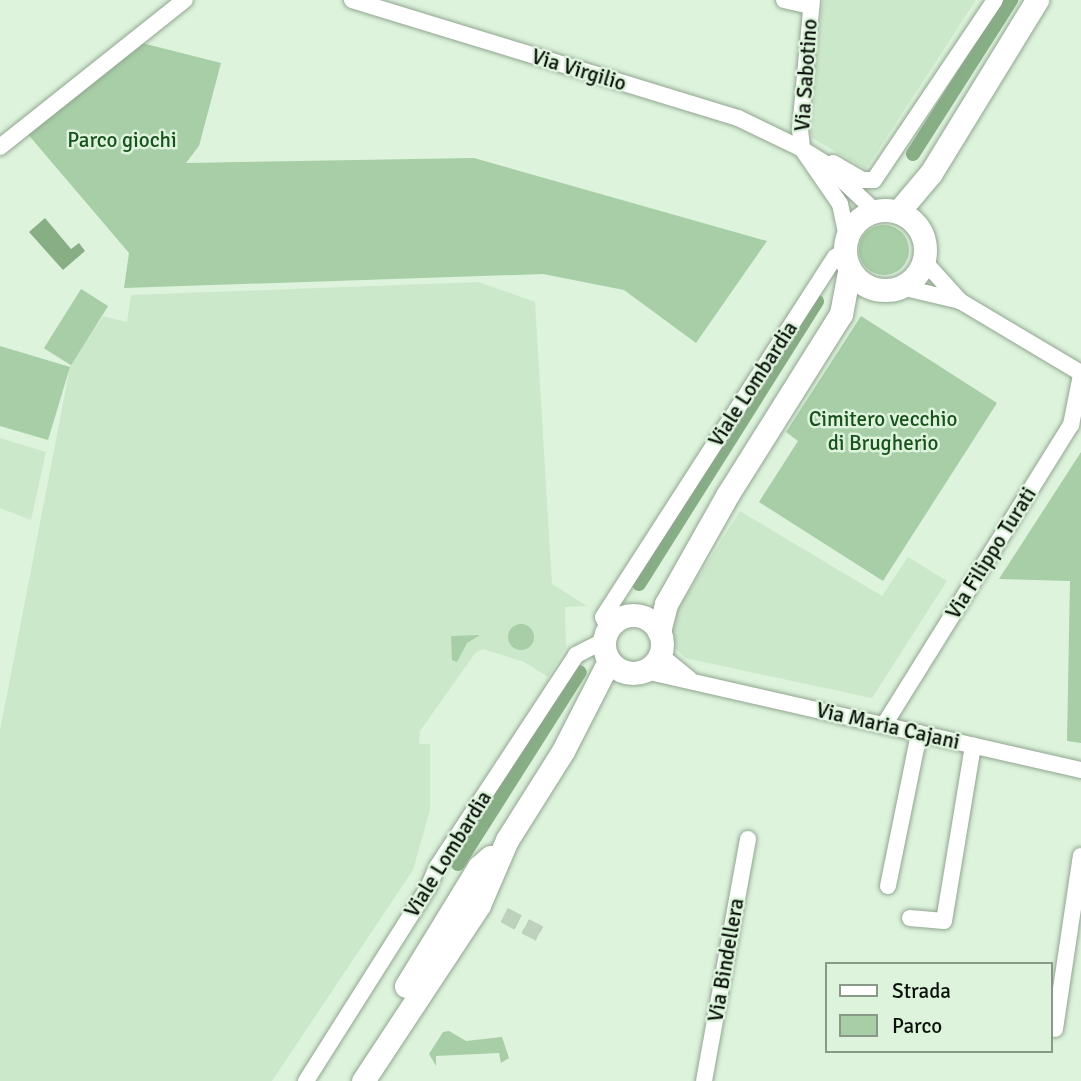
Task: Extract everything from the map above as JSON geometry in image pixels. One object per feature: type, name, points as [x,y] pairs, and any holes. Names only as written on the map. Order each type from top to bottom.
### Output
[{"type":"main road","points":[[920,232],[921,208],[931,173],[1037,0]]},
{"type":"main road","points":[[887,212],[931,173]]},
{"type":"main road","points":[[887,212],[907,217],[920,232],[924,241],[924,261],[915,276],[891,288],[857,280],[847,253],[863,216],[887,212]]},
{"type":"main road","name":"Viale Lombardia","points":[[841,314],[847,253]]},
{"type":"main road","name":"Viale Lombardia","points":[[363,1081],[479,905],[507,840],[625,655],[662,643],[659,632],[666,604],[728,494],[841,314],[866,296],[891,288]]},
{"type":"main road","name":"Viale Lombardia","points":[[639,615],[728,494]]},
{"type":"main road","points":[[625,655],[622,617],[639,615],[651,621],[659,632]]},
{"type":"main road","name":"Viale Lombardia","points":[[348,1081],[479,867],[507,840]]},
{"type":"street","name":"Via Virgilio","points":[[352,0],[403,8],[738,118],[802,149],[887,212]]},
{"type":"street","points":[[784,0],[811,3]]},
{"type":"street","points":[[802,149],[820,155],[862,180],[874,180],[995,0]]},
{"type":"street","points":[[0,147],[182,2]]},
{"type":"street","name":"Via Sabotino","points":[[802,149],[800,129],[811,3]]},
{"type":"street","name":"Via Virgilio","points":[[802,149],[840,204],[847,253]]},
{"type":"street","name":"Viale Lombardia","points":[[625,655],[603,617],[835,257],[847,253]]},
{"type":"street","points":[[924,261],[960,301],[1081,374]]},
{"type":"street","points":[[891,288],[960,301]]},
{"type":"street","name":"Via Filippo Turati","points":[[884,725],[1071,425],[1081,374]]},
{"type":"street","name":"Viale Lombardia","points":[[306,1081],[428,888],[437,867],[576,655],[625,655]]},
{"type":"street","name":"Via Maria Cajani","points":[[625,655],[695,682],[1081,770]]},
{"type":"street","points":[[888,886],[919,733]]},
{"type":"street","points":[[910,918],[944,921],[973,746]]},
{"type":"street","name":"Via Bindellera","points":[[704,1081],[748,839]]},
{"type":"street","points":[[1055,1029],[1081,856]]},
{"type":"shaded area","points":[[823,0],[976,0],[866,169],[812,138],[809,122]]},
{"type":"shaded area","points":[[45,218],[71,249],[79,243],[85,251],[63,270],[29,232]]},
{"type":"shaded area","points":[[479,282],[535,302],[552,584],[587,606],[565,607],[566,647],[548,677],[524,662],[483,649],[476,652],[420,731],[419,744],[430,744],[430,810],[413,870],[272,1081],[0,1081],[0,731],[70,367],[75,358],[103,316],[127,322],[131,295]]},
{"type":"shaded area","points":[[0,438],[46,452],[31,520],[0,508]]},
{"type":"shaded area","points":[[740,511],[882,596],[908,557],[947,581],[872,698],[685,658],[667,639],[674,615]]},
{"type":"green space","name":"Parco giochi","points":[[138,42],[221,63],[199,146],[186,163],[474,158],[767,241],[696,343],[624,290],[543,274],[124,288],[129,253],[26,132]]},
{"type":"green space","points":[[884,225],[902,232],[909,250],[902,268],[884,275],[866,268],[859,250],[866,232]]},
{"type":"green space","points":[[81,289],[108,306],[71,365],[44,348]]},
{"type":"green space","name":"Cimitero vecchio di Brugherio","points":[[861,316],[997,403],[883,581],[759,502],[798,441],[786,432]]},
{"type":"green space","points":[[0,346],[70,367],[48,440],[0,426]]},
{"type":"green space","points":[[1081,452],[1081,743],[1067,741],[1070,581],[999,579]]},
{"type":"green space","points":[[521,624],[530,628],[534,637],[530,646],[521,650],[512,646],[508,637],[512,628]]},
{"type":"green space","points":[[480,635],[467,643],[457,662],[452,660],[451,636]]},
{"type":"green space","points":[[449,1031],[466,1041],[502,1037],[509,1058],[501,1063],[499,1053],[436,1056],[436,1066],[429,1054],[443,1032]]},
{"type":"waterway","points":[[913,154],[1011,0]]},
{"type":"waterway","points":[[639,584],[817,301]]},
{"type":"waterway","points":[[458,864],[580,672]]},
{"type":"tunnel","points":[[504,915],[544,936]]}]
